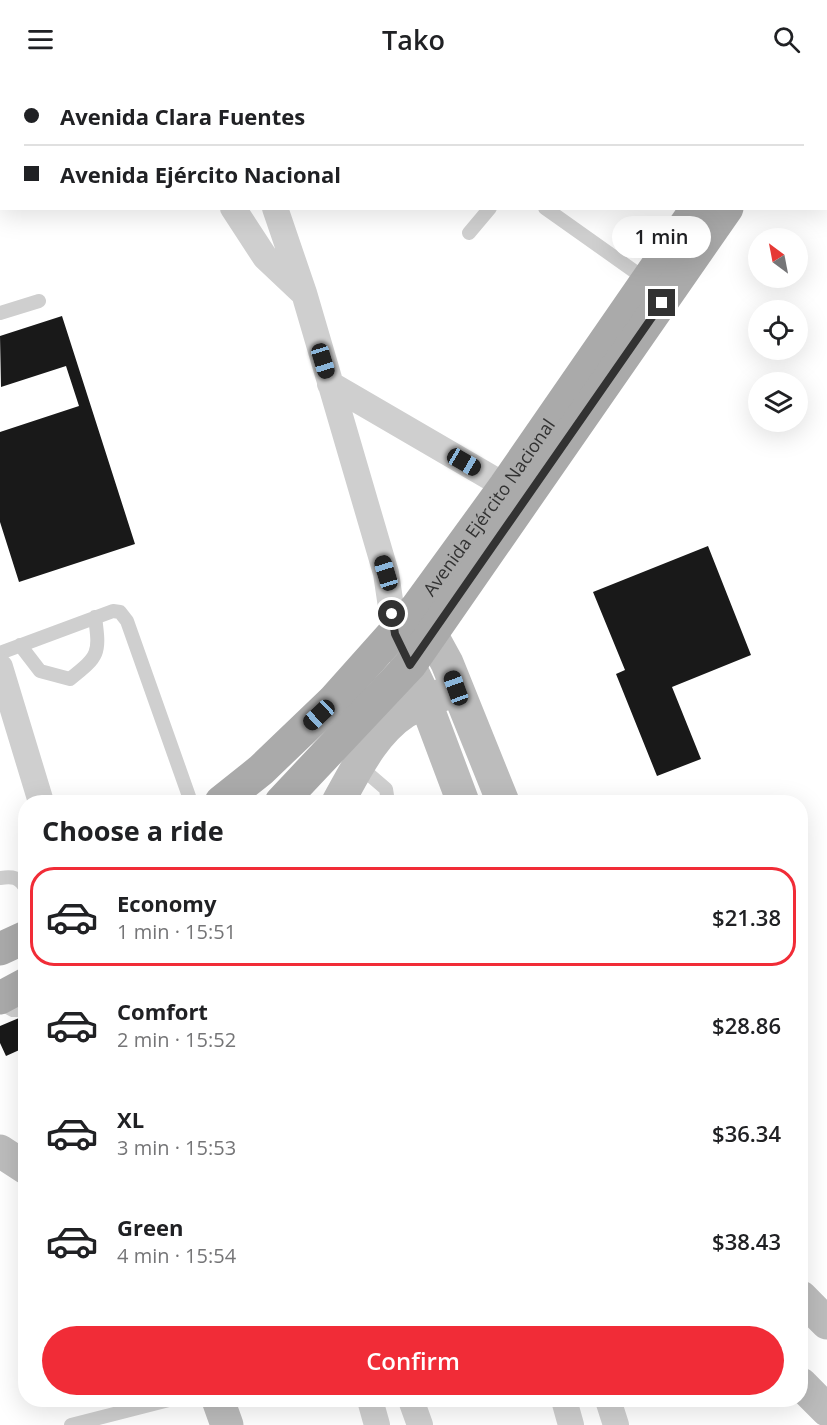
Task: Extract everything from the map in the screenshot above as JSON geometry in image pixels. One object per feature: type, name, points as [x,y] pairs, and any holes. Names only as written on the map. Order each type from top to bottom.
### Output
[{"type":"main road","name":"Avenida Ejército Nacional","points":[[288,795],[410,665],[424,620],[505,486],[696,210]]},
{"type":"main road","name":"Avenida Ejército Nacional","points":[[230,795],[261,770],[333,701],[395,634],[424,620],[726,210]]},
{"type":"main road","points":[[0,949],[18,941]]},
{"type":"main road","points":[[0,998],[18,988]]},
{"type":"street","points":[[234,210],[265,257],[303,293]]},
{"type":"street","points":[[276,210],[303,293],[386,573],[395,634],[410,665],[460,795]]},
{"type":"street","points":[[330,384],[505,486]]},
{"type":"street","points":[[386,573],[424,620],[456,688],[500,795]]},
{"type":"street","points":[[0,667],[39,795]]},
{"type":"street","points":[[342,795],[373,742],[388,726],[405,712],[456,688]]},
{"type":"street","points":[[0,1151],[18,1163]]},
{"type":"street","points":[[808,1304],[827,1323]]},
{"type":"street","points":[[808,1391],[827,1410]]},
{"type":"street","points":[[372,1407],[378,1425]]},
{"type":"street","points":[[414,1407],[420,1425]]},
{"type":"street","points":[[566,1407],[571,1425]]},
{"type":"street","points":[[610,1407],[616,1425]]},
{"type":"lane","points":[[469,233],[488,210]]},
{"type":"lane","points":[[548,210],[648,280]]},
{"type":"lane","points":[[0,313],[39,301]]},
{"type":"lane","points":[[0,653],[117,611],[127,621],[188,795]]},
{"type":"lane","points":[[20,645],[40,671],[70,679],[93,660],[98,640],[95,618]]},
{"type":"lane","points":[[358,765],[386,789],[387,795]]},
{"type":"lane","points":[[0,878],[11,876],[18,880]]},
{"type":"lane","points":[[0,1003],[13,1010],[18,1010]]},
{"type":"lane","points":[[71,1425],[142,1407]]},
{"type":"building","points":[[62,316],[135,544],[19,582],[0,522],[0,432],[79,406],[66,366],[1,387],[0,336]]},
{"type":"building","points":[[708,546],[751,655],[672,687],[701,759],[657,776],[616,674],[625,670],[593,592]]},
{"type":"building","points":[[18,1018],[18,1051],[6,1056],[0,1043],[0,1026]]},
{"type":"route","points":[[392,614],[395,634],[410,665],[662,303]]}]
